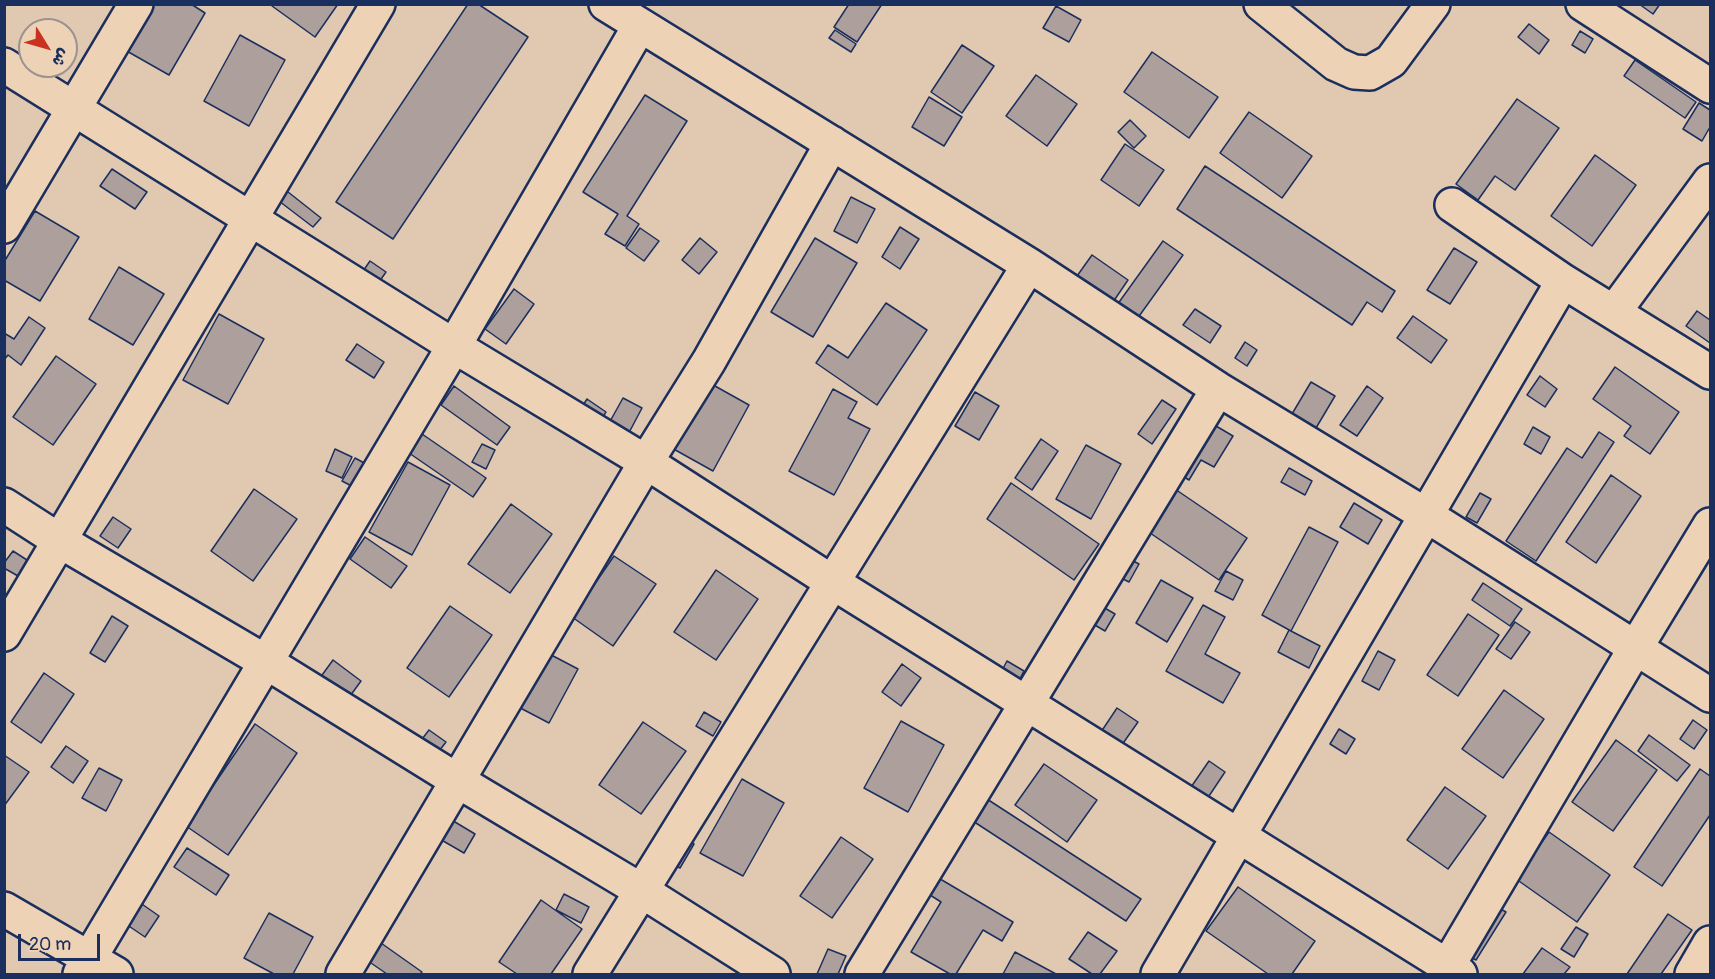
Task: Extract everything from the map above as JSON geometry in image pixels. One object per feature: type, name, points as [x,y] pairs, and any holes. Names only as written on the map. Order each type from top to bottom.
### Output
[{"type":"street","points":[[4,226],[136,4]]},
{"type":"street","points":[[4,634],[378,4]]},
{"type":"street","points":[[606,4],[1029,265],[1218,389],[1426,515],[1710,695]]},
{"type":"street","points":[[1261,4],[1336,64],[1354,72],[1370,73],[1391,61],[1433,4]]},
{"type":"street","points":[[1583,4],[1710,86]]},
{"type":"street","points":[[4,909],[95,969],[266,662],[454,346],[640,25]]},
{"type":"street","points":[[4,65],[454,346],[646,462],[832,582],[1239,836],[1450,972],[1636,647],[1710,525]]},
{"type":"street","points":[[343,975],[646,462],[709,361],[831,143]]},
{"type":"street","points":[[1614,312],[1710,181]]},
{"type":"street","points":[[1452,205],[1563,281],[1710,372]]},
{"type":"street","points":[[590,975],[1029,265]]},
{"type":"street","points":[[1158,975],[1563,281]]},
{"type":"street","points":[[862,975],[1218,389]]},
{"type":"street","points":[[4,505],[60,542],[266,662],[642,891],[772,975]]},
{"type":"street","points":[[1692,975],[1710,943]]},
{"type":"building","points":[[151,4],[191,4],[205,13],[169,75],[125,50]]},
{"type":"building","points":[[274,4],[338,4],[315,37],[272,6]]},
{"type":"building","points":[[468,4],[478,4],[528,37],[393,239],[336,202]]},
{"type":"building","points":[[849,4],[882,4],[857,42],[834,27]]},
{"type":"building","points":[[1639,4],[1660,4],[1653,14]]},
{"type":"building","points":[[1056,6],[1081,20],[1069,42],[1043,28]]},
{"type":"building","points":[[1529,24],[1549,40],[1539,54],[1518,37]]},
{"type":"building","points":[[835,30],[856,44],[851,52],[829,38]]},
{"type":"building","points":[[1580,31],[1593,39],[1585,53],[1572,45]]},
{"type":"building","points":[[240,35],[285,60],[249,126],[204,101]]},
{"type":"building","points":[[962,45],[994,66],[962,113],[931,92]]},
{"type":"building","points":[[1152,52],[1218,97],[1189,138],[1124,92]]},
{"type":"building","points":[[1635,60],[1696,102],[1685,118],[1624,76]]},
{"type":"building","points":[[1036,75],[1077,104],[1047,146],[1006,116]]},
{"type":"building","points":[[645,95],[687,121],[627,216],[639,224],[625,246],[605,234],[618,214],[583,192]]},
{"type":"building","points":[[929,97],[962,117],[944,146],[912,127]]},
{"type":"building","points":[[1517,99],[1559,128],[1515,190],[1495,176],[1478,200],[1456,184]]},
{"type":"building","points":[[1699,103],[1710,110],[1710,127],[1702,141],[1683,129]]},
{"type":"building","points":[[1249,112],[1312,156],[1282,198],[1220,153]]},
{"type":"building","points":[[1130,120],[1146,136],[1134,148],[1118,132]]},
{"type":"building","points":[[1125,144],[1164,170],[1139,206],[1101,180]]},
{"type":"building","points":[[1595,155],[1636,185],[1592,246],[1551,216]]},
{"type":"building","points":[[1205,166],[1395,291],[1382,312],[1367,302],[1352,325],[1177,209]]},
{"type":"building","points":[[112,169],[147,192],[135,209],[100,186]]},
{"type":"building","points":[[283,188],[321,218],[313,227],[275,198]]},
{"type":"building","points":[[851,197],[875,209],[857,243],[834,231]]},
{"type":"building","points":[[35,211],[79,237],[40,301],[4,280],[4,262]]},
{"type":"building","points":[[900,227],[919,239],[900,269],[882,257]]},
{"type":"building","points":[[640,228],[659,241],[644,261],[626,248]]},
{"type":"building","points":[[700,238],[717,252],[699,274],[682,260]]},
{"type":"building","points":[[815,238],[857,263],[813,337],[771,312]]},
{"type":"building","points":[[1163,241],[1183,255],[1137,319],[1117,305]]},
{"type":"building","points":[[1454,248],[1477,262],[1450,304],[1427,290]]},
{"type":"building","points":[[1092,255],[1128,280],[1113,302],[1077,276]]},
{"type":"building","points":[[370,261],[386,272],[377,285],[361,274]]},
{"type":"building","points":[[119,267],[164,294],[133,345],[89,319]]},
{"type":"building","points":[[514,289],[534,304],[506,344],[485,329]]},
{"type":"building","points":[[886,303],[927,330],[877,405],[816,363],[828,345],[848,358]]},
{"type":"building","points":[[1195,309],[1221,326],[1210,343],[1183,325]]},
{"type":"building","points":[[1697,311],[1710,320],[1710,343],[1686,326]]},
{"type":"building","points":[[219,314],[264,339],[228,404],[183,380]]},
{"type":"building","points":[[1413,316],[1447,340],[1431,363],[1397,338]]},
{"type":"building","points":[[29,317],[45,328],[21,365],[8,355],[4,360],[4,333],[14,339]]},
{"type":"building","points":[[1245,342],[1257,350],[1247,366],[1235,358]]},
{"type":"building","points":[[357,344],[384,362],[374,378],[346,360]]},
{"type":"building","points":[[56,356],[96,384],[53,445],[13,417]]},
{"type":"building","points":[[1615,367],[1679,412],[1650,454],[1624,436],[1631,426],[1593,399]]},
{"type":"building","points":[[1540,376],[1557,389],[1545,407],[1527,395]]},
{"type":"building","points":[[706,381],[749,405],[713,471],[670,447]]},
{"type":"building","points":[[1311,382],[1335,396],[1313,433],[1289,419]]},
{"type":"building","points":[[454,386],[510,427],[497,445],[441,405]]},
{"type":"building","points":[[1367,386],[1383,398],[1357,436],[1340,425]]},
{"type":"building","points":[[833,389],[857,402],[848,418],[870,429],[834,495],[789,471]]},
{"type":"building","points":[[975,392],[999,406],[979,440],[955,426]]},
{"type":"building","points":[[623,398],[642,408],[623,444],[603,434]]},
{"type":"building","points":[[587,399],[606,412],[599,423],[580,410]]},
{"type":"building","points":[[1162,400],[1176,409],[1152,444],[1138,434]]},
{"type":"building","points":[[1199,416],[1233,436],[1214,467],[1201,460],[1189,480],[1168,467]]},
{"type":"building","points":[[1533,427],[1550,437],[1541,454],[1524,444]]},
{"type":"building","points":[[1599,432],[1614,442],[1536,561],[1506,541],[1567,448],[1582,458]]},
{"type":"building","points":[[422,434],[486,478],[473,497],[409,453]]},
{"type":"building","points":[[1041,439],[1058,451],[1032,490],[1015,478]]},
{"type":"building","points":[[482,444],[495,450],[486,469],[472,462]]},
{"type":"building","points":[[1086,445],[1121,464],[1091,519],[1056,499]]},
{"type":"building","points":[[335,449],[352,457],[342,478],[326,471]]},
{"type":"building","points":[[355,458],[377,470],[365,493],[342,481]]},
{"type":"building","points":[[408,462],[450,485],[412,555],[369,532]]},
{"type":"building","points":[[1289,468],[1312,481],[1305,495],[1281,482]]},
{"type":"building","points":[[1611,475],[1641,496],[1596,563],[1566,542]]},
{"type":"building","points":[[1011,483],[1099,544],[1074,580],[987,519]]},
{"type":"building","points":[[1172,487],[1247,538],[1219,580],[1131,520]]},
{"type":"building","points":[[254,489],[297,519],[253,581],[211,551]]},
{"type":"building","points":[[1480,493],[1491,499],[1477,523],[1466,517]]},
{"type":"building","points":[[1354,503],[1382,520],[1368,544],[1340,527]]},
{"type":"building","points":[[511,504],[552,534],[510,593],[468,564]]},
{"type":"building","points":[[113,517],[131,529],[118,548],[100,536]]},
{"type":"building","points":[[1309,527],[1338,542],[1291,631],[1262,615]]},
{"type":"building","points":[[365,537],[407,566],[391,588],[350,559]]},
{"type":"building","points":[[13,551],[27,560],[18,576],[4,568],[4,563]]},
{"type":"building","points":[[1122,555],[1139,564],[1129,582],[1113,574]]},
{"type":"building","points":[[614,556],[656,584],[613,646],[572,617]]},
{"type":"building","points":[[716,570],[758,599],[716,660],[674,632]]},
{"type":"building","points":[[1226,571],[1243,580],[1233,600],[1215,591]]},
{"type":"building","points":[[1161,580],[1193,598],[1167,642],[1136,623]]},
{"type":"building","points":[[1483,583],[1522,609],[1510,626],[1472,600]]},
{"type":"building","points":[[1091,600],[1115,614],[1105,631],[1081,617]]},
{"type":"building","points":[[1203,605],[1225,617],[1205,654],[1240,673],[1223,703],[1166,671]]},
{"type":"building","points":[[450,606],[492,635],[449,697],[407,668]]},
{"type":"building","points":[[1468,614],[1499,635],[1458,696],[1427,675]]},
{"type":"building","points":[[112,616],[128,626],[105,662],[90,653]]},
{"type":"building","points":[[1515,622],[1530,632],[1511,659],[1496,649]]},
{"type":"building","points":[[1289,630],[1320,646],[1309,668],[1278,652]]},
{"type":"building","points":[[536,647],[578,669],[549,723],[507,701]]},
{"type":"building","points":[[1378,651],[1395,660],[1379,690],[1362,681]]},
{"type":"building","points":[[333,660],[361,681],[345,703],[317,682]]},
{"type":"building","points":[[1007,661],[1024,671],[1016,686],[999,676]]},
{"type":"building","points":[[902,664],[921,678],[901,706],[882,692]]},
{"type":"building","points":[[44,673],[74,694],[41,743],[11,722]]},
{"type":"building","points":[[1504,690],[1544,719],[1503,778],[1462,749]]},
{"type":"building","points":[[1117,708],[1138,722],[1119,749],[1099,735]]},
{"type":"building","points":[[704,712],[721,722],[713,736],[696,726]]},
{"type":"building","points":[[1693,720],[1707,730],[1694,749],[1680,739]]},
{"type":"building","points":[[901,721],[944,745],[908,812],[864,788]]},
{"type":"building","points":[[643,722],[686,751],[641,814],[599,785]]},
{"type":"building","points":[[255,724],[297,753],[228,855],[186,826]]},
{"type":"building","points":[[1339,729],[1355,739],[1346,754],[1330,744]]},
{"type":"building","points":[[429,730],[446,742],[436,755],[419,743]]},
{"type":"building","points":[[1649,735],[1690,765],[1677,781],[1638,751]]},
{"type":"building","points":[[1616,740],[1657,770],[1613,831],[1572,802]]},
{"type":"building","points":[[66,746],[88,761],[73,783],[51,767]]},
{"type":"building","points":[[4,755],[29,772],[4,806]]},
{"type":"building","points":[[1209,761],[1225,772],[1205,802],[1189,790]]},
{"type":"building","points":[[1044,764],[1097,800],[1067,842],[1015,805]]},
{"type":"building","points":[[99,768],[122,780],[106,811],[82,798]]},
{"type":"building","points":[[1700,769],[1710,776],[1710,815],[1662,886],[1634,867]]},
{"type":"building","points":[[742,779],[784,803],[743,876],[700,853]]},
{"type":"building","points":[[1445,787],[1486,816],[1448,869],[1407,840]]},
{"type":"building","points":[[970,788],[1141,899],[1126,921],[956,810]]},
{"type":"building","points":[[450,819],[475,834],[464,853],[438,838]]},
{"type":"building","points":[[1549,832],[1610,875],[1577,922],[1516,879]]},
{"type":"building","points":[[680,836],[694,844],[680,868],[666,860]]},
{"type":"building","points":[[841,837],[873,859],[832,918],[800,896]]},
{"type":"building","points":[[187,848],[229,875],[216,895],[174,867]]},
{"type":"building","points":[[925,870],[1013,922],[1002,941],[983,930],[956,974],[950,974],[911,952],[941,902],[916,886]]},
{"type":"building","points":[[1238,887],[1315,941],[1292,974],[1268,974],[1206,931]]},
{"type":"building","points":[[564,894],[589,907],[581,923],[556,910]]},
{"type":"building","points":[[129,895],[159,916],[145,937],[114,916]]},
{"type":"building","points":[[541,900],[582,929],[551,974],[517,974],[499,962]]},
{"type":"building","points":[[1490,903],[1506,912],[1476,960],[1460,951]]},
{"type":"building","points":[[269,913],[313,937],[293,974],[274,974],[244,958]]},
{"type":"building","points":[[1668,914],[1692,930],[1661,974],[1627,974]]},
{"type":"building","points":[[1576,927],[1588,934],[1574,957],[1561,949]]},
{"type":"building","points":[[1088,932],[1117,951],[1100,974],[1092,974],[1069,959]]},
{"type":"building","points":[[381,943],[422,972],[420,974],[387,974],[368,961]]},
{"type":"building","points":[[1542,948],[1570,967],[1564,974],[1523,974]]},
{"type":"building","points":[[828,949],[846,956],[838,974],[817,974]]},
{"type":"building","points":[[1015,952],[1056,974],[1003,974]]}]
